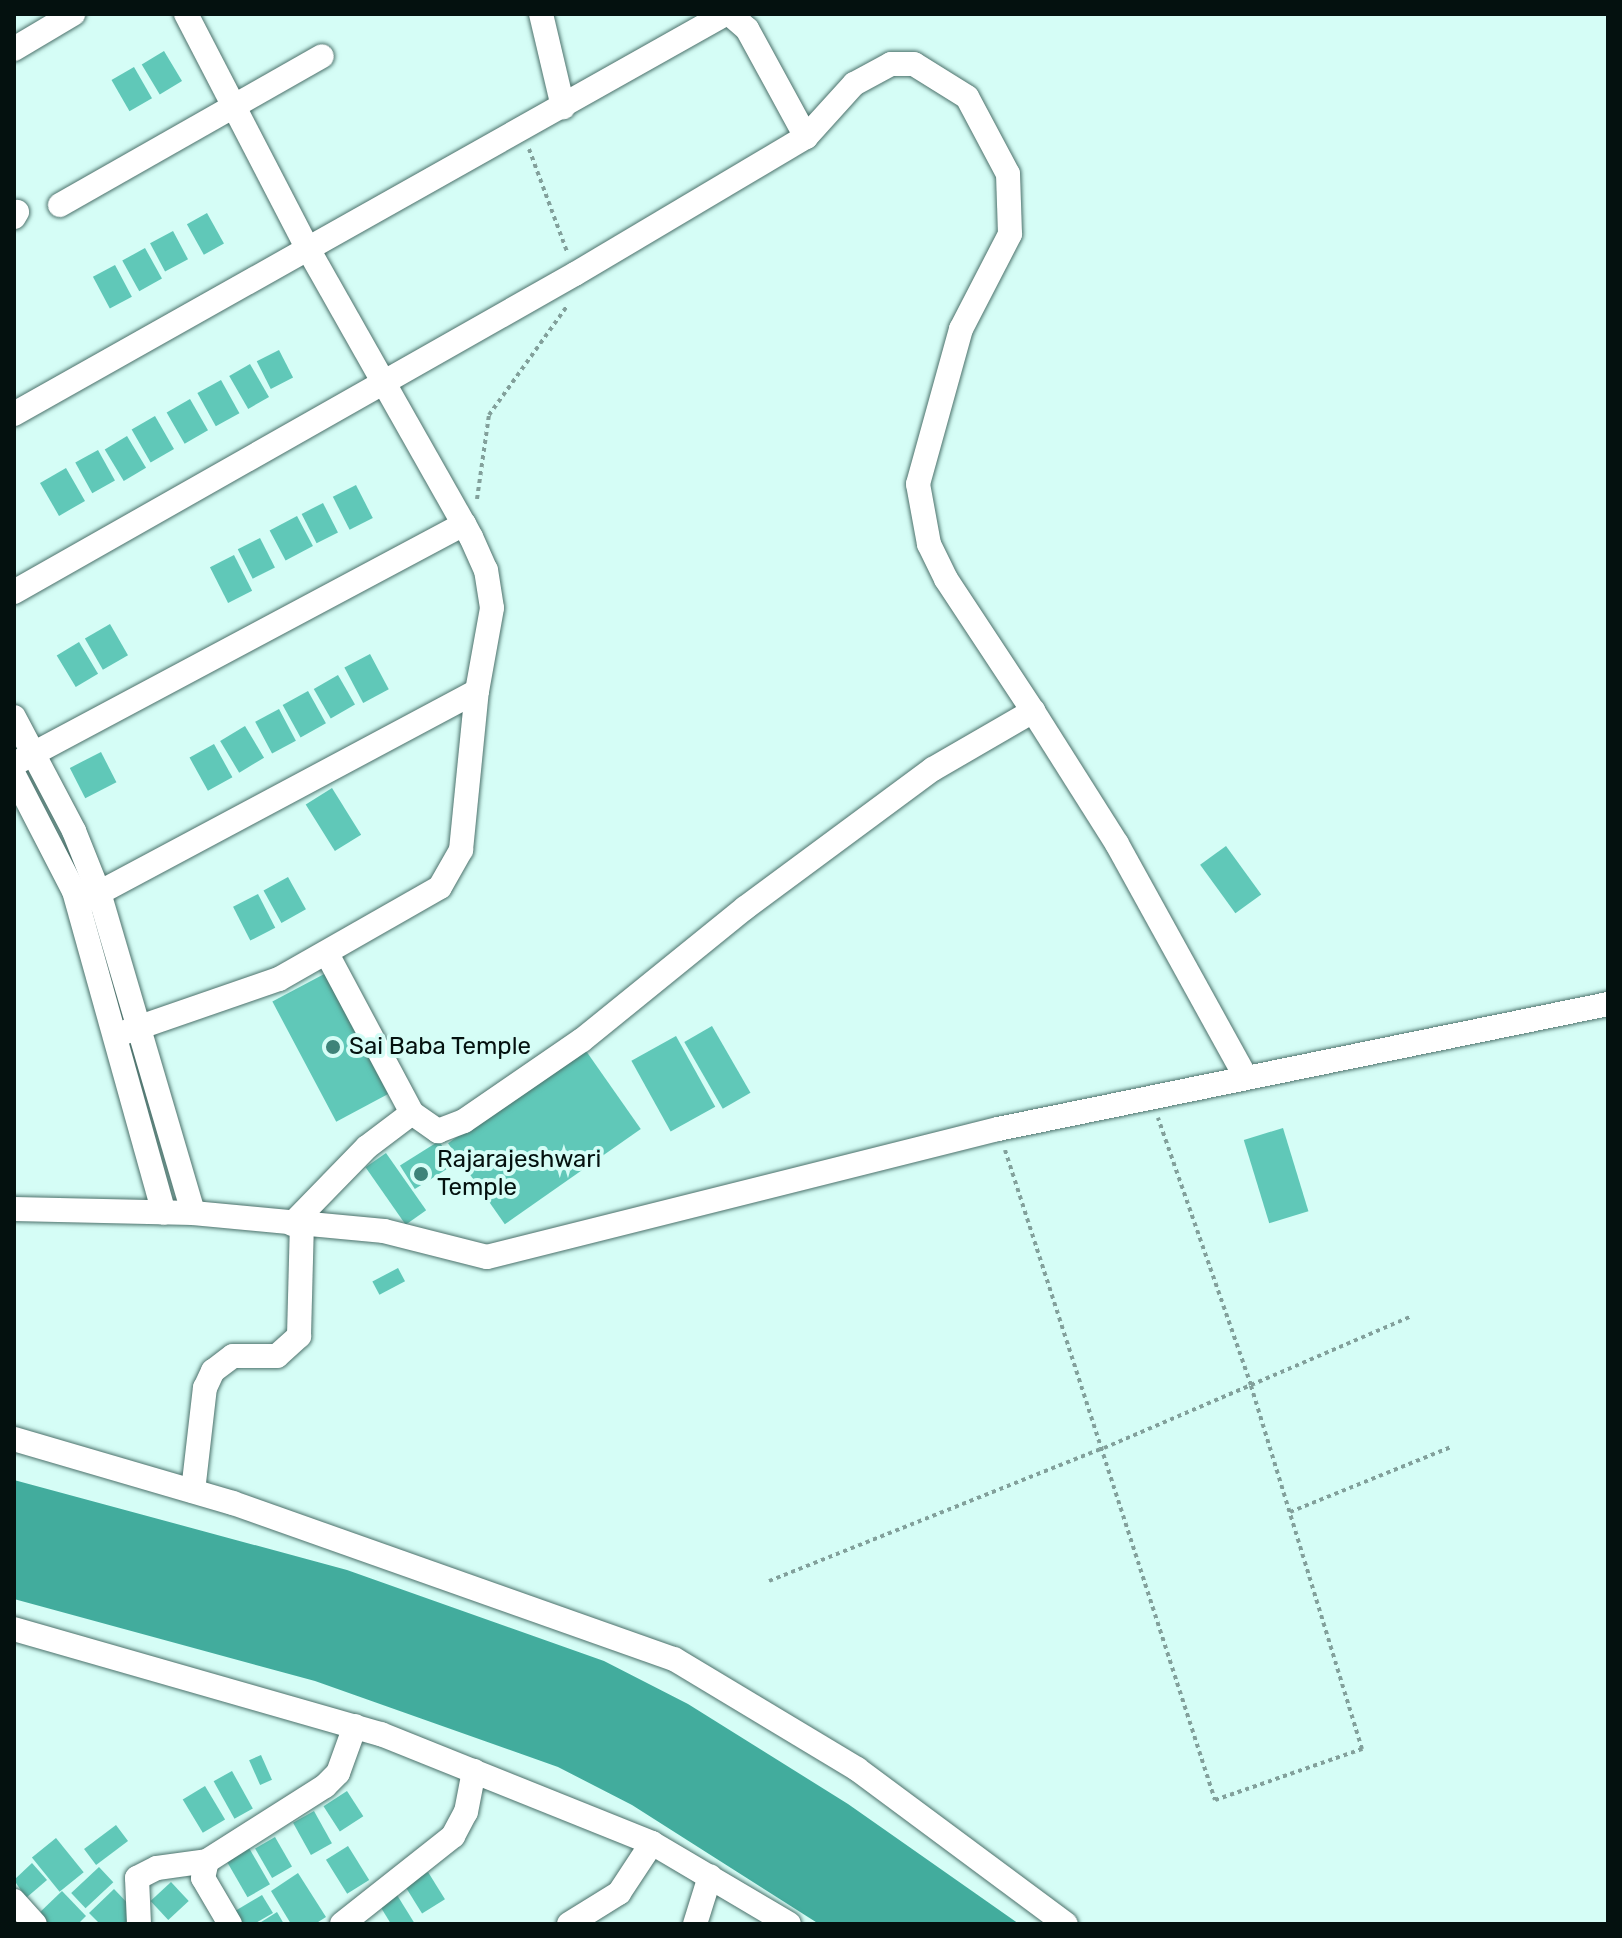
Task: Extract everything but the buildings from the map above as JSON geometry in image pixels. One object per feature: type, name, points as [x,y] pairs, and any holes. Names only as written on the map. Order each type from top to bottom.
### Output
[{"type":"street","points":[[14,49],[73,14]]},
{"type":"street","points":[[117,1035],[237,997],[327,954],[440,887],[453,870],[461,850],[477,691],[492,608],[486,570],[464,524],[307,247],[186,14]]},
{"type":"street","points":[[541,14],[563,107]]},
{"type":"street","points":[[14,414],[727,14],[747,29],[806,137]]},
{"type":"street","points":[[60,205],[322,56]]},
{"type":"street","points":[[14,592],[806,137],[854,84],[891,64],[914,64],[967,97],[1008,174],[1010,234],[961,329],[918,484],[926,534],[946,579],[1117,844],[1245,1076]]},
{"type":"street","points":[[24,759],[464,524]]},
{"type":"street","points":[[89,900],[477,691]]},
{"type":"street","points":[[327,954],[412,1113],[438,1131],[464,1121],[582,1040],[745,908],[933,769],[1033,711]]},
{"type":"street","points":[[14,717],[24,759],[89,900],[140,1028],[193,1213]]},
{"type":"street","points":[[14,775],[89,900],[117,1035],[164,1213]]},
{"type":"street","points":[[14,1209],[193,1213],[384,1231],[487,1257],[998,1129],[1150,1095],[1608,1004]]},
{"type":"street","points":[[193,1491],[205,1388],[213,1371],[233,1356],[277,1356],[299,1336],[297,1225],[367,1147],[412,1113]]},
{"type":"street","points":[[14,1439],[193,1491],[674,1659],[857,1769],[1066,1924]]},
{"type":"street","points":[[14,1629],[355,1726],[474,1771],[652,1843],[789,1924]]},
{"type":"street","points":[[139,1924],[137,1878],[157,1868],[207,1861],[325,1786],[338,1773],[355,1726]]},
{"type":"street","points":[[342,1924],[453,1836],[466,1812],[474,1771]]},
{"type":"street","points":[[569,1924],[619,1893],[652,1843]]},
{"type":"street","points":[[207,1861],[203,1878],[220,1920]]},
{"type":"street","points":[[695,1924],[710,1876]]},
{"type":"street","points":[[14,1901],[35,1924]]},
{"type":"path","points":[[998,1129],[1104,1448],[1215,1800],[1362,1749],[1251,1385],[1150,1095]]},
{"type":"path","points":[[769,1581],[1104,1448],[1412,1316]]},
{"type":"path","points":[[1290,1512],[1451,1447]]},
{"type":"shaded area","points":[[14,1480],[347,1570],[604,1661],[688,1704],[848,1804],[1019,1924],[819,1924],[632,1805],[558,1767],[315,1681],[14,1599]]},
{"type":"place","name":"Sai Baba Temple","points":[[333,1047]]},
{"type":"place","name":"Rajarajeshwari Temple","points":[[421,1174]]}]
